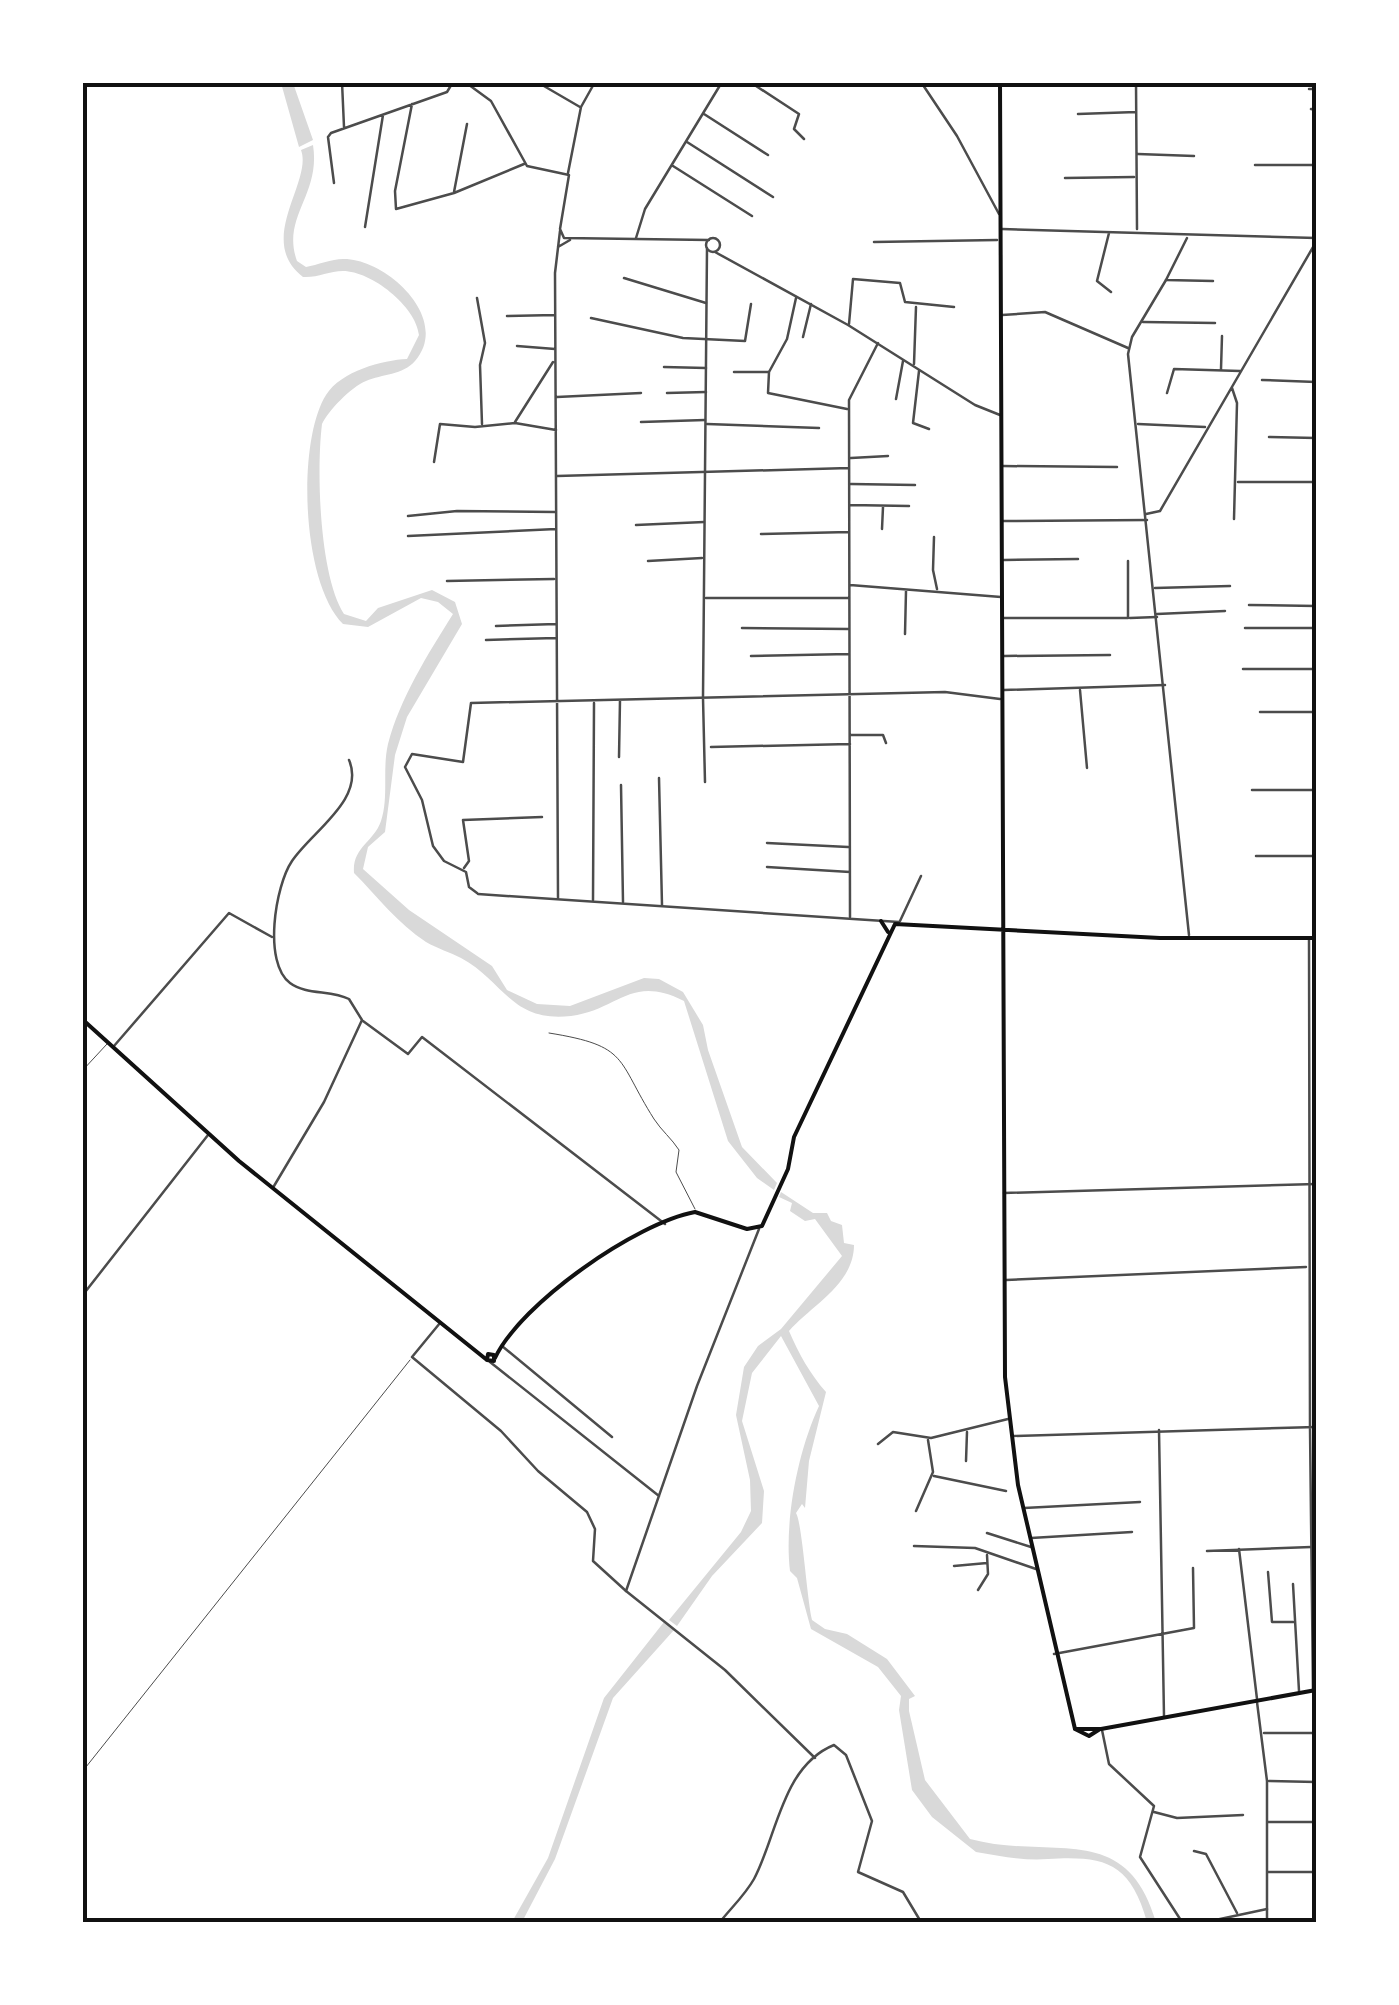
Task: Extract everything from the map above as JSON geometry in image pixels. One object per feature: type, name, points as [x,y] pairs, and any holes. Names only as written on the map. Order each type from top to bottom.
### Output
[{"type":"main road","points":[[1000,82],[1004,1280],[1008,1419],[1022,1508],[1074,1729],[1089,1736],[1101,1729],[1315,1690]]},
{"type":"main road","points":[[881,921],[888,932]]},
{"type":"main road","points":[[82,1019],[209,1134],[491,1359],[561,1283],[665,1224],[695,1212],[747,1229],[763,1224],[788,1169],[794,1136],[888,932],[900,922],[1189,938],[1316,938]]},
{"type":"street","points":[[342,82],[345,128]]},
{"type":"street","points":[[334,183],[328,137],[447,92],[453,82]]},
{"type":"street","points":[[465,82],[491,101],[525,164],[534,170],[568,173]]},
{"type":"street","points":[[537,82],[581,108]]},
{"type":"street","points":[[558,899],[557,248],[581,108],[595,82]]},
{"type":"street","points":[[636,238],[645,209],[722,82]]},
{"type":"street","points":[[750,82],[799,114],[794,129],[804,140]]},
{"type":"street","points":[[921,82],[957,136],[1002,220]]},
{"type":"street","points":[[1136,82],[1137,230]]},
{"type":"street","points":[[1309,88],[1316,88]]},
{"type":"street","points":[[412,104],[395,208],[403,210],[454,193],[525,164]]},
{"type":"street","points":[[1078,114],[1136,112]]},
{"type":"street","points":[[702,113],[768,155]]},
{"type":"street","points":[[365,227],[382,115]]},
{"type":"street","points":[[454,193],[467,124]]},
{"type":"street","points":[[686,142],[773,197]]},
{"type":"street","points":[[1136,154],[1194,156]]},
{"type":"street","points":[[672,165],[752,216]]},
{"type":"street","points":[[1254,165],[1316,166]]},
{"type":"street","points":[[1065,178],[1136,177]]},
{"type":"street","points":[[985,191],[996,196],[1001,189]]},
{"type":"street","points":[[560,229],[570,240]]},
{"type":"street","points":[[1002,229],[1137,230],[1188,237],[1316,240],[1161,510],[1146,514]]},
{"type":"street","points":[[1109,231],[1097,280],[1111,292]]},
{"type":"street","points":[[1188,237],[1128,348],[1166,685],[1189,938]]},
{"type":"street","points":[[696,239],[848,325],[975,405],[1002,415]]},
{"type":"street","points":[[557,248],[570,240],[696,239],[720,243],[733,259]]},
{"type":"street","points":[[704,782],[709,240]]},
{"type":"street","points":[[874,242],[1002,240]]},
{"type":"street","points":[[707,261],[720,243]]},
{"type":"street","points":[[624,278],[706,303]]},
{"type":"street","points":[[848,325],[853,279],[900,282],[903,300],[954,308]]},
{"type":"street","points":[[1166,280],[1213,280]]},
{"type":"street","points":[[796,296],[788,339],[769,372],[769,394],[848,410]]},
{"type":"street","points":[[477,298],[485,344],[480,365],[483,425]]},
{"type":"street","points":[[591,318],[706,341],[745,340],[751,304]]},
{"type":"street","points":[[803,337],[812,304]]},
{"type":"street","points":[[914,366],[916,304]]},
{"type":"street","points":[[1001,315],[1044,312],[1128,348]]},
{"type":"street","points":[[507,316],[555,315]]},
{"type":"street","points":[[1141,322],[1215,323]]},
{"type":"street","points":[[1221,369],[1222,336]]},
{"type":"street","points":[[850,919],[848,410],[851,393],[878,343]]},
{"type":"street","points":[[517,346],[555,349]]},
{"type":"street","points":[[896,399],[903,359]]},
{"type":"street","points":[[514,423],[520,407],[555,362]]},
{"type":"street","points":[[664,367],[706,368]]},
{"type":"street","points":[[919,369],[913,423],[929,429]]},
{"type":"street","points":[[1167,393],[1174,369],[1240,371]]},
{"type":"street","points":[[734,372],[769,372]]},
{"type":"street","points":[[1262,380],[1316,382]]},
{"type":"street","points":[[1231,387],[1238,403],[1234,519]]},
{"type":"street","points":[[667,393],[706,392]]},
{"type":"street","points":[[556,397],[641,393]]},
{"type":"street","points":[[641,422],[819,428]]},
{"type":"street","points":[[434,462],[438,425],[514,423],[556,430]]},
{"type":"street","points":[[1136,424],[1207,428]]},
{"type":"street","points":[[1269,438],[1316,438]]},
{"type":"street","points":[[849,458],[888,456]]},
{"type":"street","points":[[1002,466],[1117,466]]},
{"type":"street","points":[[555,476],[849,468]]},
{"type":"street","points":[[1235,482],[1316,482]]},
{"type":"street","points":[[849,484],[916,484]]},
{"type":"street","points":[[849,505],[908,506]]},
{"type":"street","points":[[882,529],[883,505]]},
{"type":"street","points":[[408,516],[456,510],[556,512]]},
{"type":"street","points":[[1002,522],[1147,520]]},
{"type":"street","points":[[636,525],[704,522]]},
{"type":"street","points":[[408,536],[556,529]]},
{"type":"street","points":[[761,534],[849,532]]},
{"type":"street","points":[[934,536],[932,570],[938,592]]},
{"type":"street","points":[[648,561],[705,558]]},
{"type":"street","points":[[1002,560],[1078,559]]},
{"type":"street","points":[[1128,561],[1128,618]]},
{"type":"street","points":[[448,581],[556,579]]},
{"type":"street","points":[[849,585],[1003,597]]},
{"type":"street","points":[[1154,588],[1230,586]]},
{"type":"street","points":[[905,634],[906,589]]},
{"type":"street","points":[[703,598],[849,598]]},
{"type":"street","points":[[1249,605],[1316,606]]},
{"type":"street","points":[[1003,618],[1128,618],[1225,612]]},
{"type":"street","points":[[496,626],[558,624]]},
{"type":"street","points":[[742,628],[849,629]]},
{"type":"street","points":[[1245,628],[1316,628]]},
{"type":"street","points":[[486,640],[558,638]]},
{"type":"street","points":[[750,656],[849,654]]},
{"type":"street","points":[[1002,656],[1110,656]]},
{"type":"street","points":[[1242,669],[1316,668]]},
{"type":"street","points":[[1002,690],[1166,685]]},
{"type":"street","points":[[1080,690],[1088,768]]},
{"type":"street","points":[[921,876],[900,922],[478,894],[469,887],[463,869],[444,861],[433,846],[422,800],[406,770],[409,756],[463,762],[471,703],[965,692],[1002,700]]},
{"type":"street","points":[[619,757],[620,700]]},
{"type":"street","points":[[592,902],[594,701]]},
{"type":"street","points":[[1260,712],[1316,712]]},
{"type":"street","points":[[850,736],[882,735],[886,743]]},
{"type":"street","points":[[711,746],[850,744]]},
{"type":"street","points":[[349,760],[354,778],[348,796],[290,863],[276,907],[276,961],[287,981],[295,987],[349,999],[362,1020],[408,1054],[422,1037],[665,1224]]},
{"type":"street","points":[[659,778],[662,906]]},
{"type":"street","points":[[621,784],[623,904]]},
{"type":"street","points":[[1252,790],[1316,790]]},
{"type":"street","points":[[463,869],[469,861],[463,820],[542,817]]},
{"type":"street","points":[[767,843],[850,847]]},
{"type":"street","points":[[1256,856],[1316,856]]},
{"type":"street","points":[[767,867],[850,872]]},
{"type":"street","points":[[111,1044],[229,913],[274,937]]},
{"type":"street","points":[[1309,938],[1315,1690]]},
{"type":"street","points":[[274,1187],[324,1102],[362,1020]]},
{"type":"street","points":[[1309,1074],[1316,1074]]},
{"type":"street","points":[[1309,1108],[1316,1108]]},
{"type":"street","points":[[82,1296],[209,1134]]},
{"type":"street","points":[[1308,1150],[1316,1150]]},
{"type":"street","points":[[1004,1193],[1316,1184]]},
{"type":"street","points":[[626,1591],[754,1239],[763,1224]]},
{"type":"street","points":[[747,1229],[754,1239]]},
{"type":"street","points":[[1310,1258],[1316,1258]]},
{"type":"street","points":[[1004,1280],[1310,1266]]},
{"type":"street","points":[[1310,1284],[1316,1283]]},
{"type":"street","points":[[441,1322],[412,1358],[501,1431],[538,1471],[587,1512],[596,1529],[593,1561],[741,1684],[815,1758]]},
{"type":"street","points":[[502,1346],[612,1438]]},
{"type":"street","points":[[491,1359],[660,1497]]},
{"type":"street","points":[[878,1444],[893,1432],[928,1438],[1008,1419]]},
{"type":"street","points":[[1010,1436],[1314,1427]]},
{"type":"street","points":[[966,1461],[967,1429]]},
{"type":"street","points":[[1159,1430],[1164,1718]]},
{"type":"street","points":[[916,1511],[932,1475],[928,1438]]},
{"type":"street","points":[[932,1475],[1006,1491]]},
{"type":"street","points":[[1022,1508],[1140,1502]]},
{"type":"street","points":[[1029,1538],[1132,1532]]},
{"type":"street","points":[[987,1533],[1031,1547]]},
{"type":"street","points":[[914,1546],[970,1547],[1036,1569]]},
{"type":"street","points":[[1208,1550],[1311,1546]]},
{"type":"street","points":[[1239,1549],[1264,1733],[1267,1922]]},
{"type":"street","points":[[978,1590],[987,1578],[987,1552]]},
{"type":"street","points":[[954,1566],[987,1563]]},
{"type":"street","points":[[1054,1654],[1196,1627],[1194,1568]]},
{"type":"street","points":[[1268,1572],[1272,1622],[1294,1622]]},
{"type":"street","points":[[1293,1584],[1299,1693]]},
{"type":"street","points":[[1101,1729],[1108,1764],[1151,1803],[1154,1812],[1140,1857],[1182,1922]]},
{"type":"street","points":[[1264,1733],[1316,1733]]},
{"type":"street","points":[[720,1922],[751,1884],[779,1809],[815,1758],[830,1746],[840,1747],[872,1822],[858,1872],[903,1892],[921,1922]]},
{"type":"street","points":[[1267,1781],[1316,1782]]},
{"type":"street","points":[[1154,1812],[1177,1818],[1244,1815]]},
{"type":"street","points":[[1268,1822],[1316,1822]]},
{"type":"street","points":[[1194,1851],[1206,1854],[1237,1913]]},
{"type":"street","points":[[1268,1872],[1316,1872]]},
{"type":"street","points":[[1206,1922],[1266,1909]]},
{"type":"lane","points":[[549,1033],[611,1050],[628,1068],[654,1120],[679,1150],[676,1172],[695,1212]]},
{"type":"lane","points":[[82,1071],[111,1044]]},
{"type":"lane","points":[[82,1772],[412,1358]]},
{"type":"lane","points":[[1310,1361],[1316,1360]]},
{"type":"shaded area","points":[[281,83],[293,83],[313,140],[299,147]]},
{"type":"shaded area","points":[[313,145],[312,178],[294,231],[297,261],[306,267],[343,259],[377,268],[409,294],[425,327],[424,344],[410,366],[360,384],[322,424],[322,524],[336,597],[344,614],[366,621],[378,608],[432,590],[455,602],[462,624],[407,717],[395,755],[385,832],[368,847],[363,869],[409,910],[492,966],[507,990],[537,1004],[570,1006],[644,978],[659,979],[683,992],[703,1025],[742,1147],[777,1183],[774,1190],[757,1178],[728,1141],[684,1001],[666,994],[637,992],[587,1013],[534,1013],[509,998],[475,967],[416,935],[354,873],[356,857],[381,821],[386,754],[393,727],[416,677],[453,614],[438,602],[421,598],[368,627],[343,624],[329,604],[319,577],[308,511],[311,444],[317,416],[326,395],[342,379],[375,365],[407,359],[419,335],[410,313],[379,284],[343,271],[303,277],[290,262],[284,246],[284,229],[300,178],[301,150]]},
{"type":"shaded area","points":[[781,1192],[813,1213],[827,1213],[831,1221],[842,1225],[844,1243],[854,1245],[852,1259],[839,1282],[789,1331],[826,1392],[809,1461],[805,1508],[802,1504],[796,1513],[812,1620],[825,1629],[847,1634],[887,1659],[915,1696],[909,1699],[909,1711],[925,1780],[970,1839],[1000,1845],[1082,1850],[1105,1856],[1126,1869],[1143,1890],[1156,1922],[1147,1922],[1132,1886],[1112,1866],[1084,1859],[1012,1858],[976,1852],[932,1817],[912,1790],[899,1710],[901,1696],[878,1667],[811,1629],[797,1578],[790,1571],[794,1487],[819,1406],[781,1336],[752,1373],[742,1421],[764,1491],[762,1523],[712,1576],[677,1626],[669,1620],[741,1532],[751,1511],[750,1480],[736,1415],[744,1367],[758,1346],[781,1329],[842,1256],[815,1219],[805,1221],[790,1211],[792,1203],[779,1197]]},
{"type":"shaded area","points":[[664,1622],[674,1630],[613,1698],[555,1859],[522,1922],[512,1922],[548,1858],[604,1698]]}]
